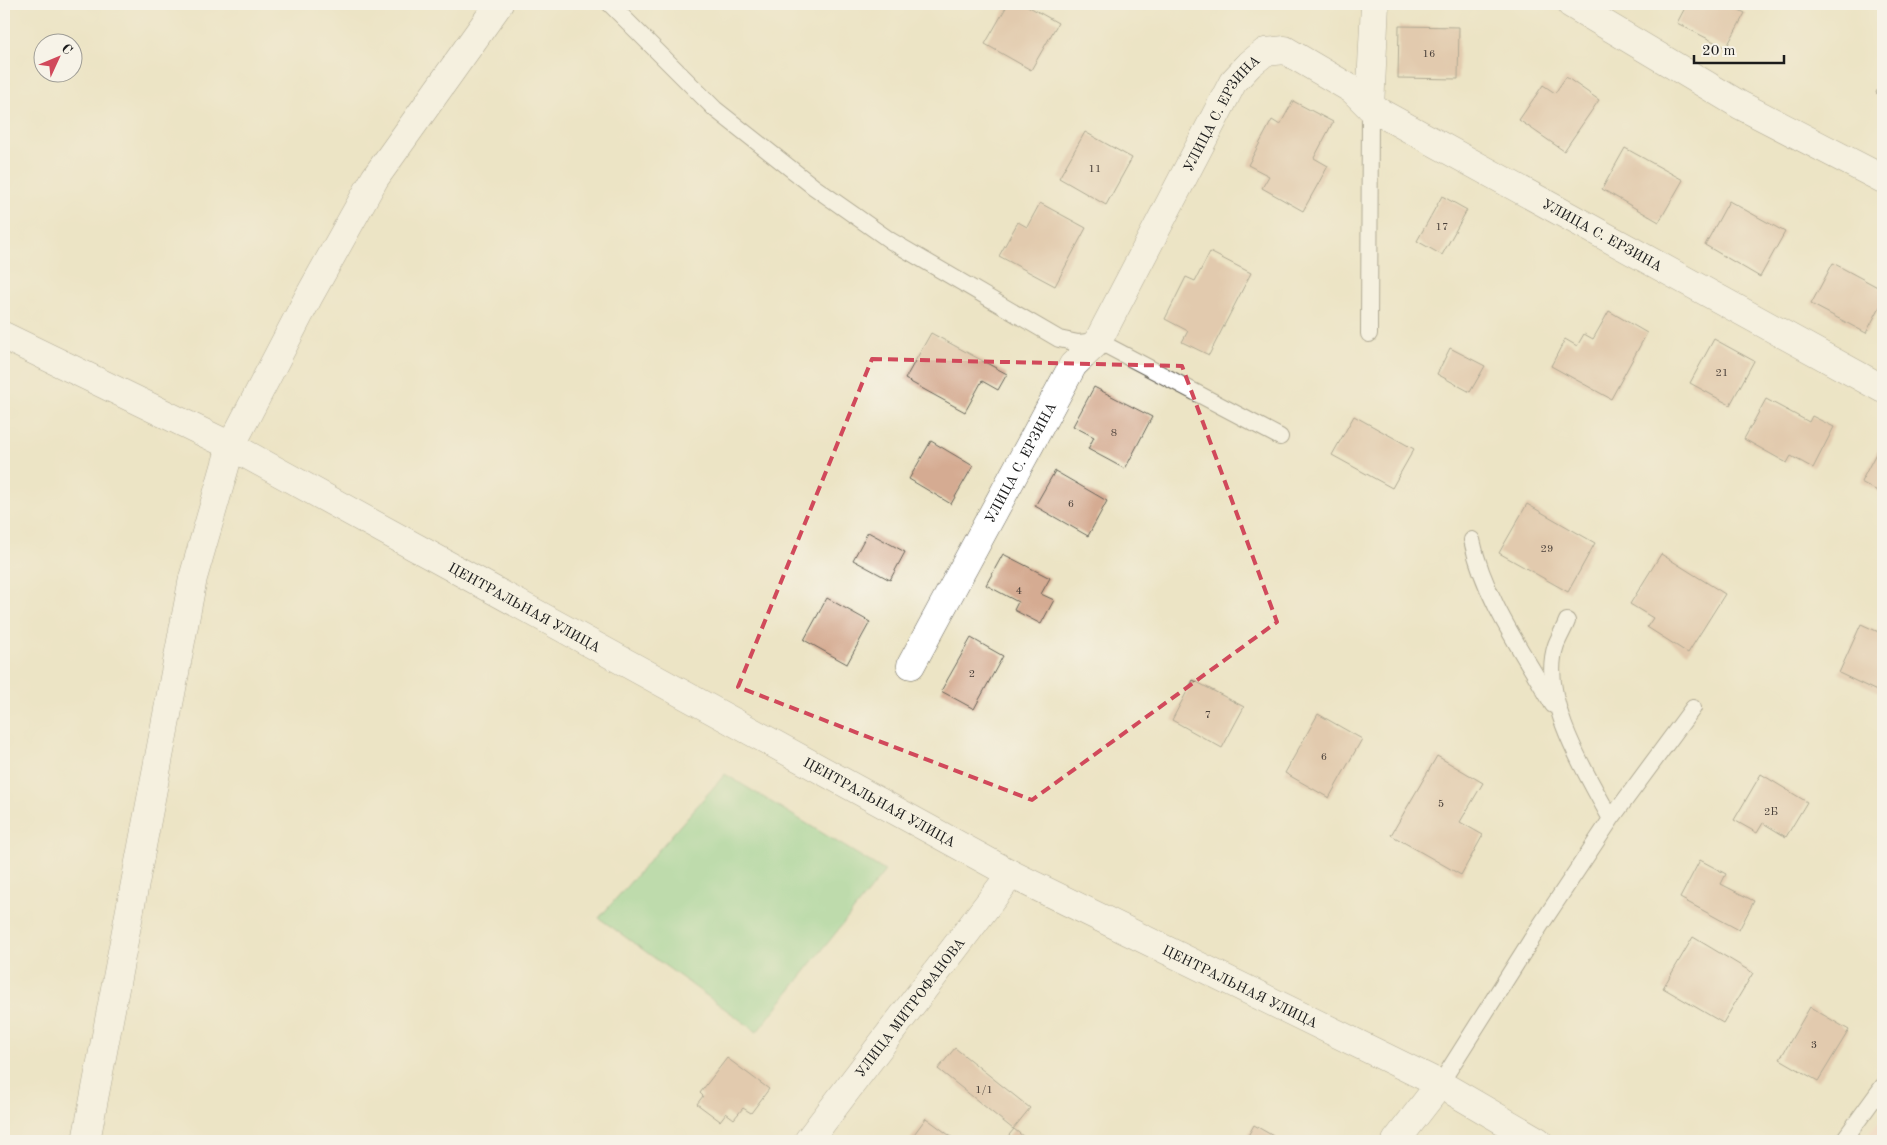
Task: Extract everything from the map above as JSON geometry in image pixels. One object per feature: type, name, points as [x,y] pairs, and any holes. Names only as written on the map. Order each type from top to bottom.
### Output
[{"type":"street","points":[[86,1141],[193,578],[232,446],[304,306],[375,178],[499,4]]},
{"type":"street","points":[[1370,107],[1375,4]]},
{"type":"street","points":[[1571,4],[1740,105],[1883,179]]},
{"type":"street","name":"УЛИЦА С. ЕРЗИНА","points":[[911,665],[1073,365],[1098,341],[1232,82],[1265,52],[1285,50],[1353,90],[1370,107],[1883,389]]},
{"type":"street","name":"ЦЕНТРАЛЬНАЯ УЛИЦА","points":[[4,336],[232,446],[1011,874],[1440,1084],[1538,1141]]},
{"type":"street","name":"УЛИЦА МИТРОФАНОВА","points":[[808,1141],[1011,874]]},
{"type":"street","points":[[1396,1141],[1440,1084]]},
{"type":"lane","points":[[610,4],[716,109],[814,187],[891,241],[1059,339],[1078,343],[1098,341],[1280,437]]},
{"type":"lane","points":[[1368,334],[1370,107]]},
{"type":"lane","points":[[1472,540],[1477,564],[1504,621],[1561,720],[1572,746],[1611,819]]},
{"type":"lane","points":[[1561,720],[1554,689],[1553,662],[1556,646],[1567,621]]},
{"type":"lane","points":[[1440,1084],[1540,926],[1611,819],[1693,708]]},
{"type":"lane","points":[[1843,1141],[1883,1086]]},
{"type":"highlighted area","points":[[872,359],[1182,366],[1277,622],[1032,800],[738,687]]},
{"type":"shaded area","points":[[1883,1116],[1883,1141],[1864,1141]]},
{"type":"green space","points":[[725,774],[885,871],[757,1032],[599,918]]},
{"type":"building","points":[[1008,4],[1024,4],[1058,23],[1031,70],[985,44]]},
{"type":"building","points":[[1687,4],[1728,4],[1745,13],[1726,48],[1677,23]]},
{"type":"building","points":[[1399,26],[1459,27],[1458,79],[1398,78]]},
{"type":"building","points":[[1566,77],[1599,100],[1564,151],[1519,120],[1543,85],[1555,93]]},
{"type":"building","points":[[1883,77],[1883,97],[1876,93]]},
{"type":"building","points":[[1293,101],[1333,122],[1314,158],[1328,166],[1303,211],[1262,188],[1269,176],[1248,165],[1272,120],[1280,125]]},
{"type":"building","points":[[1085,132],[1132,158],[1106,205],[1059,178]]},
{"type":"building","points":[[1625,148],[1683,180],[1659,222],[1602,189]]},
{"type":"building","points":[[1442,196],[1467,210],[1442,255],[1417,241]]},
{"type":"building","points":[[1729,201],[1785,232],[1760,277],[1705,245]]},
{"type":"building","points":[[1040,203],[1086,228],[1055,286],[999,256],[1018,222],[1027,227]]},
{"type":"building","points":[[1210,252],[1251,273],[1209,355],[1182,342],[1188,331],[1165,319],[1186,277],[1195,281]]},
{"type":"building","points":[[1833,263],[1883,290],[1883,301],[1866,333],[1811,304]]},
{"type":"building","points":[[1609,311],[1647,333],[1611,399],[1551,366],[1565,339],[1577,346],[1584,334],[1593,339]]},
{"type":"building","points":[[931,333],[1007,374],[998,390],[982,381],[965,412],[905,379]]},
{"type":"building","points":[[1714,339],[1754,361],[1730,405],[1690,383]]},
{"type":"building","points":[[1450,348],[1485,366],[1470,392],[1437,374]]},
{"type":"building","points":[[1094,387],[1152,417],[1125,469],[1088,449],[1094,437],[1073,426]]},
{"type":"building","points":[[1766,399],[1809,422],[1812,416],[1834,427],[1813,468],[1791,456],[1787,463],[1744,439]]},
{"type":"building","points":[[1354,416],[1414,449],[1392,488],[1332,455]]},
{"type":"building","points":[[1883,440],[1883,494],[1861,482]]},
{"type":"building","points":[[931,441],[973,466],[951,504],[909,479]]},
{"type":"building","points":[[1055,471],[1107,501],[1088,536],[1035,506]]},
{"type":"building","points":[[1527,504],[1595,543],[1568,592],[1499,553]]},
{"type":"building","points":[[868,532],[905,552],[890,580],[853,560]]},
{"type":"building","points":[[1003,554],[1050,578],[1041,594],[1054,600],[1041,624],[1014,610],[1018,602],[986,585]]},
{"type":"building","points":[[1661,554],[1725,594],[1688,653],[1647,627],[1653,618],[1630,604]]},
{"type":"building","points":[[827,598],[870,622],[847,664],[804,640]]},
{"type":"building","points":[[1861,624],[1883,634],[1883,694],[1839,673]]},
{"type":"building","points":[[971,638],[1003,656],[974,709],[941,691]]},
{"type":"building","points":[[1193,680],[1244,707],[1222,748],[1172,720]]},
{"type":"building","points":[[1318,714],[1362,739],[1329,798],[1285,773]]},
{"type":"building","points":[[1437,756],[1483,783],[1460,822],[1483,835],[1461,875],[1391,835]]},
{"type":"building","points":[[1761,774],[1807,802],[1786,837],[1763,823],[1757,833],[1734,820]]},
{"type":"building","points":[[1700,860],[1726,874],[1721,884],[1754,901],[1739,930],[1680,898]]},
{"type":"building","points":[[1693,937],[1753,973],[1723,1023],[1663,988]]},
{"type":"building","points":[[1810,1007],[1849,1030],[1818,1081],[1780,1059]]},
{"type":"building","points":[[955,1048],[1030,1108],[1013,1129],[938,1069]]},
{"type":"building","points":[[727,1058],[769,1089],[751,1113],[743,1108],[734,1119],[726,1113],[720,1121],[697,1104],[703,1096],[700,1093]]},
{"type":"building","points":[[926,1118],[957,1141],[909,1141]]},
{"type":"building","points":[[1254,1125],[1282,1141],[1245,1141]]},
{"type":"building","points":[[1014,1129],[1029,1141],[1004,1141]]}]
